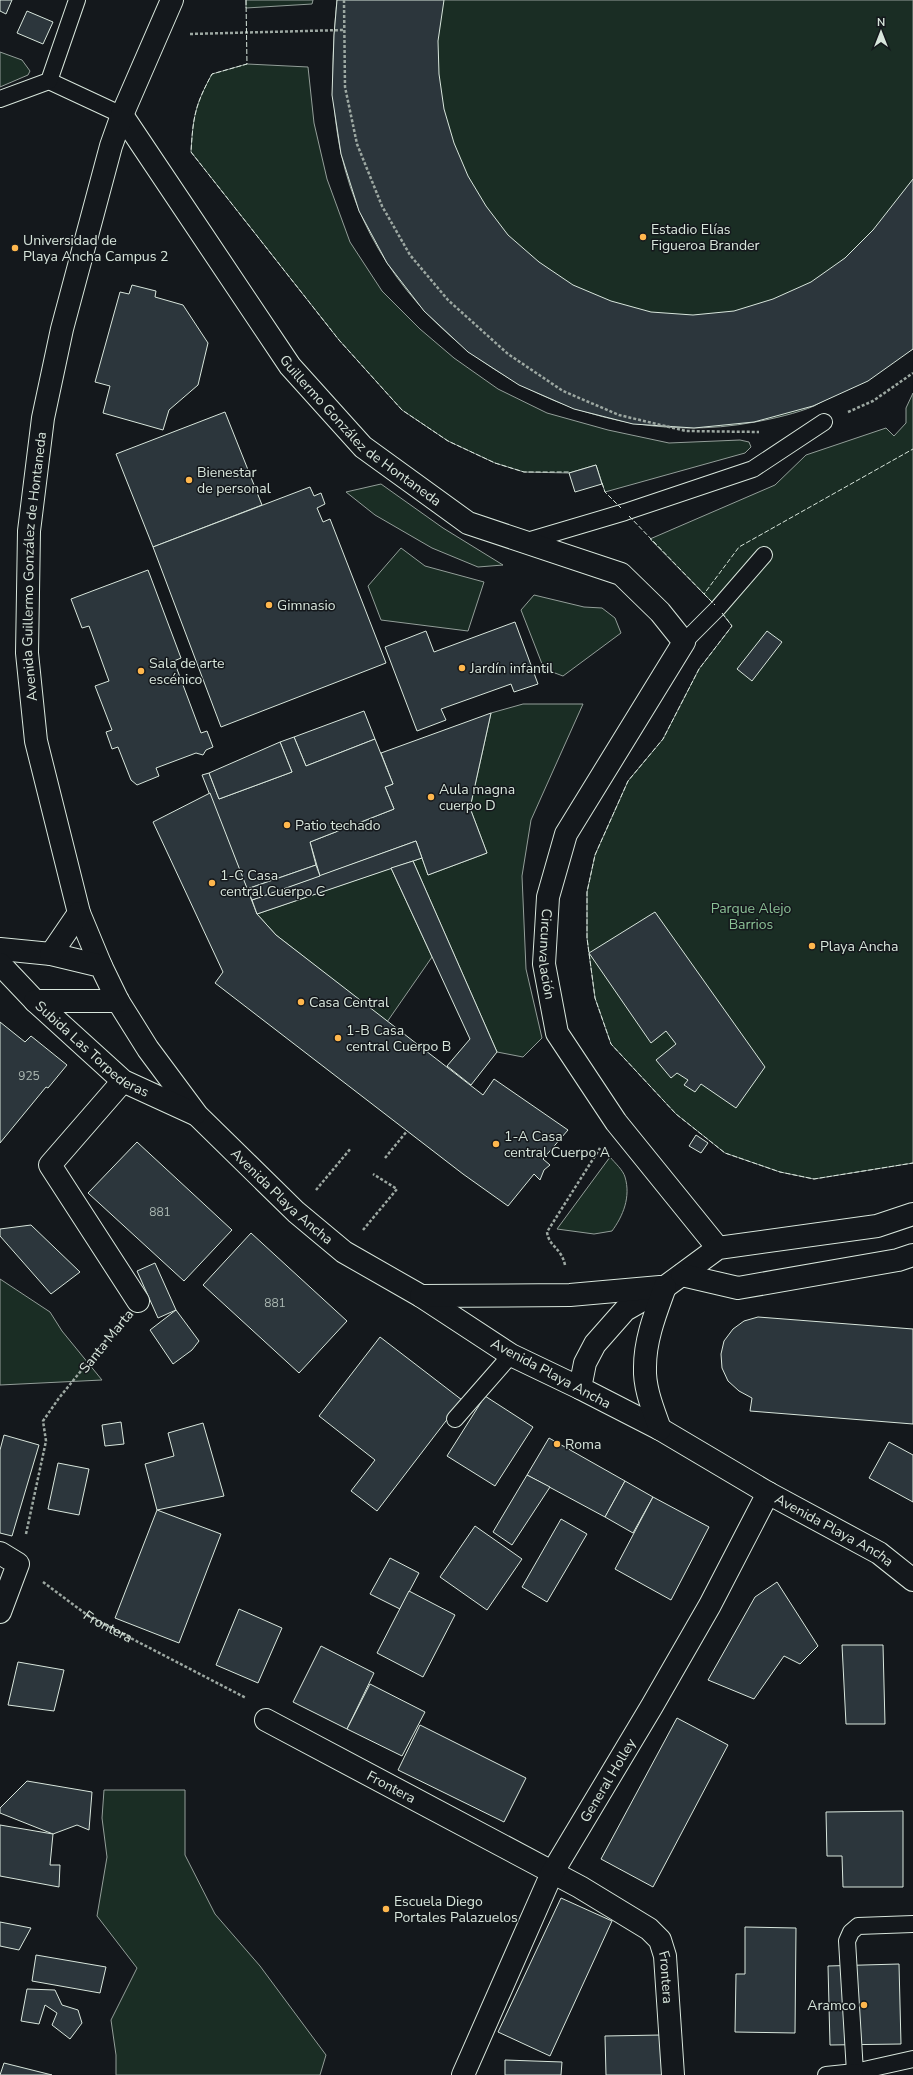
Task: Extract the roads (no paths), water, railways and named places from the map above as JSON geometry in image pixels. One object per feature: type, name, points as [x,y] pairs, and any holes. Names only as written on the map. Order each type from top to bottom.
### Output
[{"type":"street","name":"Avenida Guillermo González de Hontaneda","points":[[172,0],[122,115],[111,146],[62,329],[43,418],[29,531],[27,653],[36,740],[79,913],[101,966],[118,1001],[148,1049],[197,1115]]},
{"type":"street","name":"Guillermo González de Hontaneda","points":[[122,115],[290,366],[363,447],[468,523],[621,574],[660,612],[684,642]]},
{"type":"street","name":"Circunvalación","points":[[684,642],[566,834],[548,897],[544,964],[557,1033],[616,1122],[718,1248]]},
{"type":"street","points":[[51,954],[79,913]]},
{"type":"street","points":[[0,949],[51,954],[101,966]]},
{"type":"street","name":"Subida Las Torpederas","points":[[0,964],[35,1002],[122,1081],[197,1115]]},
{"type":"street","points":[[35,1002],[118,1001]]},
{"type":"street","name":"Santa Marta","points":[[122,1081],[50,1165],[138,1301]]},
{"type":"street","name":"Avenida Playa Ancha","points":[[197,1115],[296,1212],[344,1252],[421,1296],[511,1355],[660,1429],[768,1493],[879,1553],[913,1580]]},
{"type":"street","points":[[580,1388],[585,1362],[595,1344],[625,1310],[674,1281],[718,1248],[878,1226],[913,1214]]},
{"type":"street","points":[[421,1296],[570,1295],[674,1281],[738,1288],[898,1260],[913,1255]]},
{"type":"street","points":[[660,1429],[649,1399],[645,1367],[650,1328],[674,1281]]},
{"type":"street","name":"General Holley","points":[[463,2075],[552,1873],[707,1612],[768,1493]]},
{"type":"street","points":[[0,1612],[9,1558]]},
{"type":"street","name":"Frontera","points":[[266,1720],[580,1887],[649,1929],[660,1940],[665,1956],[673,2075]]},
{"type":"lane","points":[[49,81],[77,0]]},
{"type":"lane","points":[[0,99],[49,81],[122,115]]},
{"type":"lane","points":[[524,542],[625,512],[753,469],[824,422]]},
{"type":"lane","points":[[684,642],[718,608],[764,555]]},
{"type":"lane","points":[[455,1419],[511,1355]]},
{"type":"lane","points":[[855,2072],[848,1941],[851,1932],[858,1926],[913,1924]]},
{"type":"lane","points":[[826,2075],[855,2072],[913,2059]]},
{"type":"place","name":"Estadio Elías Figueroa Brander","points":[[643,237]]},
{"type":"place","name":"Universidad de Playa Ancha Campus 2","points":[[15,248]]},
{"type":"place","name":"Bienestar de personal","points":[[189,480]]},
{"type":"place","name":"Gimnasio","points":[[269,605]]},
{"type":"place","name":"Jardín infantil","points":[[462,668]]},
{"type":"place","name":"Sala de arte escénico","points":[[141,671]]},
{"type":"place","name":"Aula magna cuerpo D","points":[[431,797]]},
{"type":"place","name":"Patio techado","points":[[287,825]]},
{"type":"place","name":"1-C Casa central Cuerpo C","points":[[212,883]]},
{"type":"place","name":"Playa Ancha","points":[[812,946]]},
{"type":"place","name":"Casa Central","points":[[301,1002]]},
{"type":"place","name":"1-B Casa central Cuerpo B","points":[[338,1038]]},
{"type":"place","name":"1-A Casa central Cuerpo A","points":[[496,1144]]},
{"type":"place","name":"Roma","points":[[557,1444]]},
{"type":"place","name":"Escuela Diego Portales Palazuelos","points":[[386,1909]]},
{"type":"place","name":"Aramco","points":[[864,2005]]},
{"type":"park label","name":"Parque Alejo Barrios","points":[[751,916]]}]
